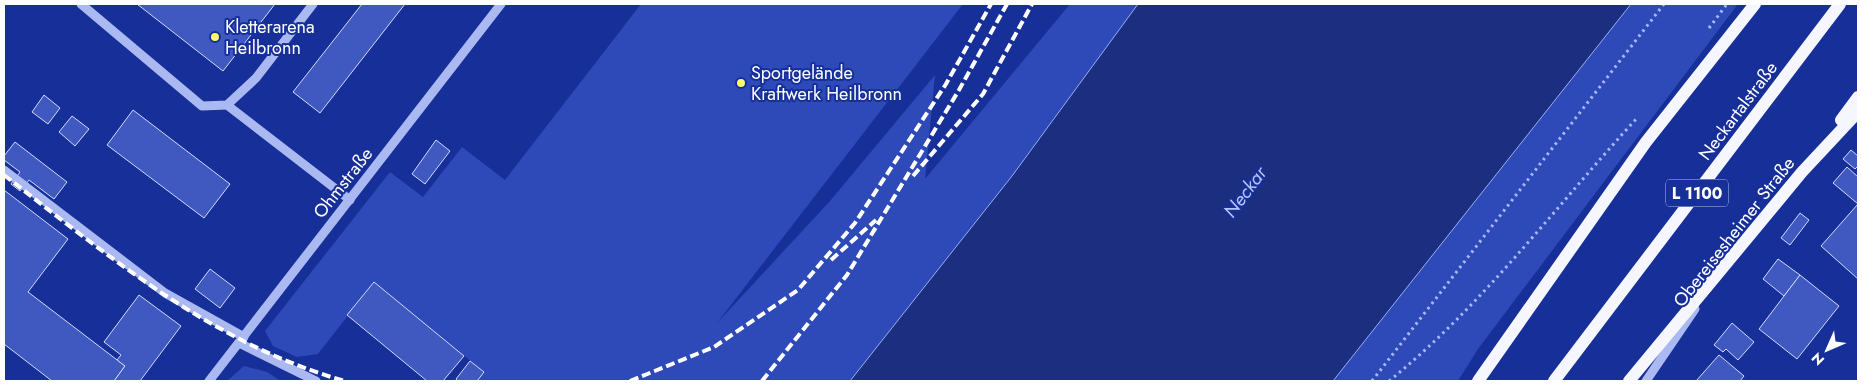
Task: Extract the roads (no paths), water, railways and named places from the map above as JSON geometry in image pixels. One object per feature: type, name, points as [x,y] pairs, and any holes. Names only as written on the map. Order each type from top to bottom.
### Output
[{"type":"main road","points":[[1478,381],[1646,142],[1755,4]]},
{"type":"main road","name":"Neckartalstraße","points":[[1554,381],[1840,4]]},
{"type":"main road","points":[[1802,172],[1858,97]]},
{"type":"main road","name":"Obereisesheimer Straße","points":[[1719,275],[1802,172],[1858,112]]},
{"type":"main road","points":[[1629,381],[1719,275]]},
{"type":"street","points":[[81,4],[202,106],[227,105],[350,200]]},
{"type":"street","points":[[227,105],[256,78],[313,4]]},
{"type":"street","name":"Ohmstraße","points":[[209,381],[501,4]]},
{"type":"street","points":[[4,170],[165,293],[241,340],[316,381]]},
{"type":"street","name":"Obereisesheimer Straße","points":[[1646,381],[1719,275]]},
{"type":"water","name":"Neckar","points":[[1138,4],[1631,4],[1333,381],[850,381],[1012,176]]},
{"type":"railway","points":[[630,381],[714,347],[798,290],[855,223],[946,84],[991,4]]},
{"type":"railway","points":[[762,381],[847,275],[959,90],[1007,4]]},
{"type":"railway","points":[[913,176],[983,94],[1032,4]]},
{"type":"railway","points":[[4,175],[123,266],[207,321],[252,345],[297,365],[345,381]]},
{"type":"railway","points":[[831,260],[876,220]]},
{"type":"place","name":"Kletterarena Heilbronn","points":[[215,37]]},
{"type":"place","name":"Sportgelände Kraftwerk Heilbronn","points":[[741,83]]}]
